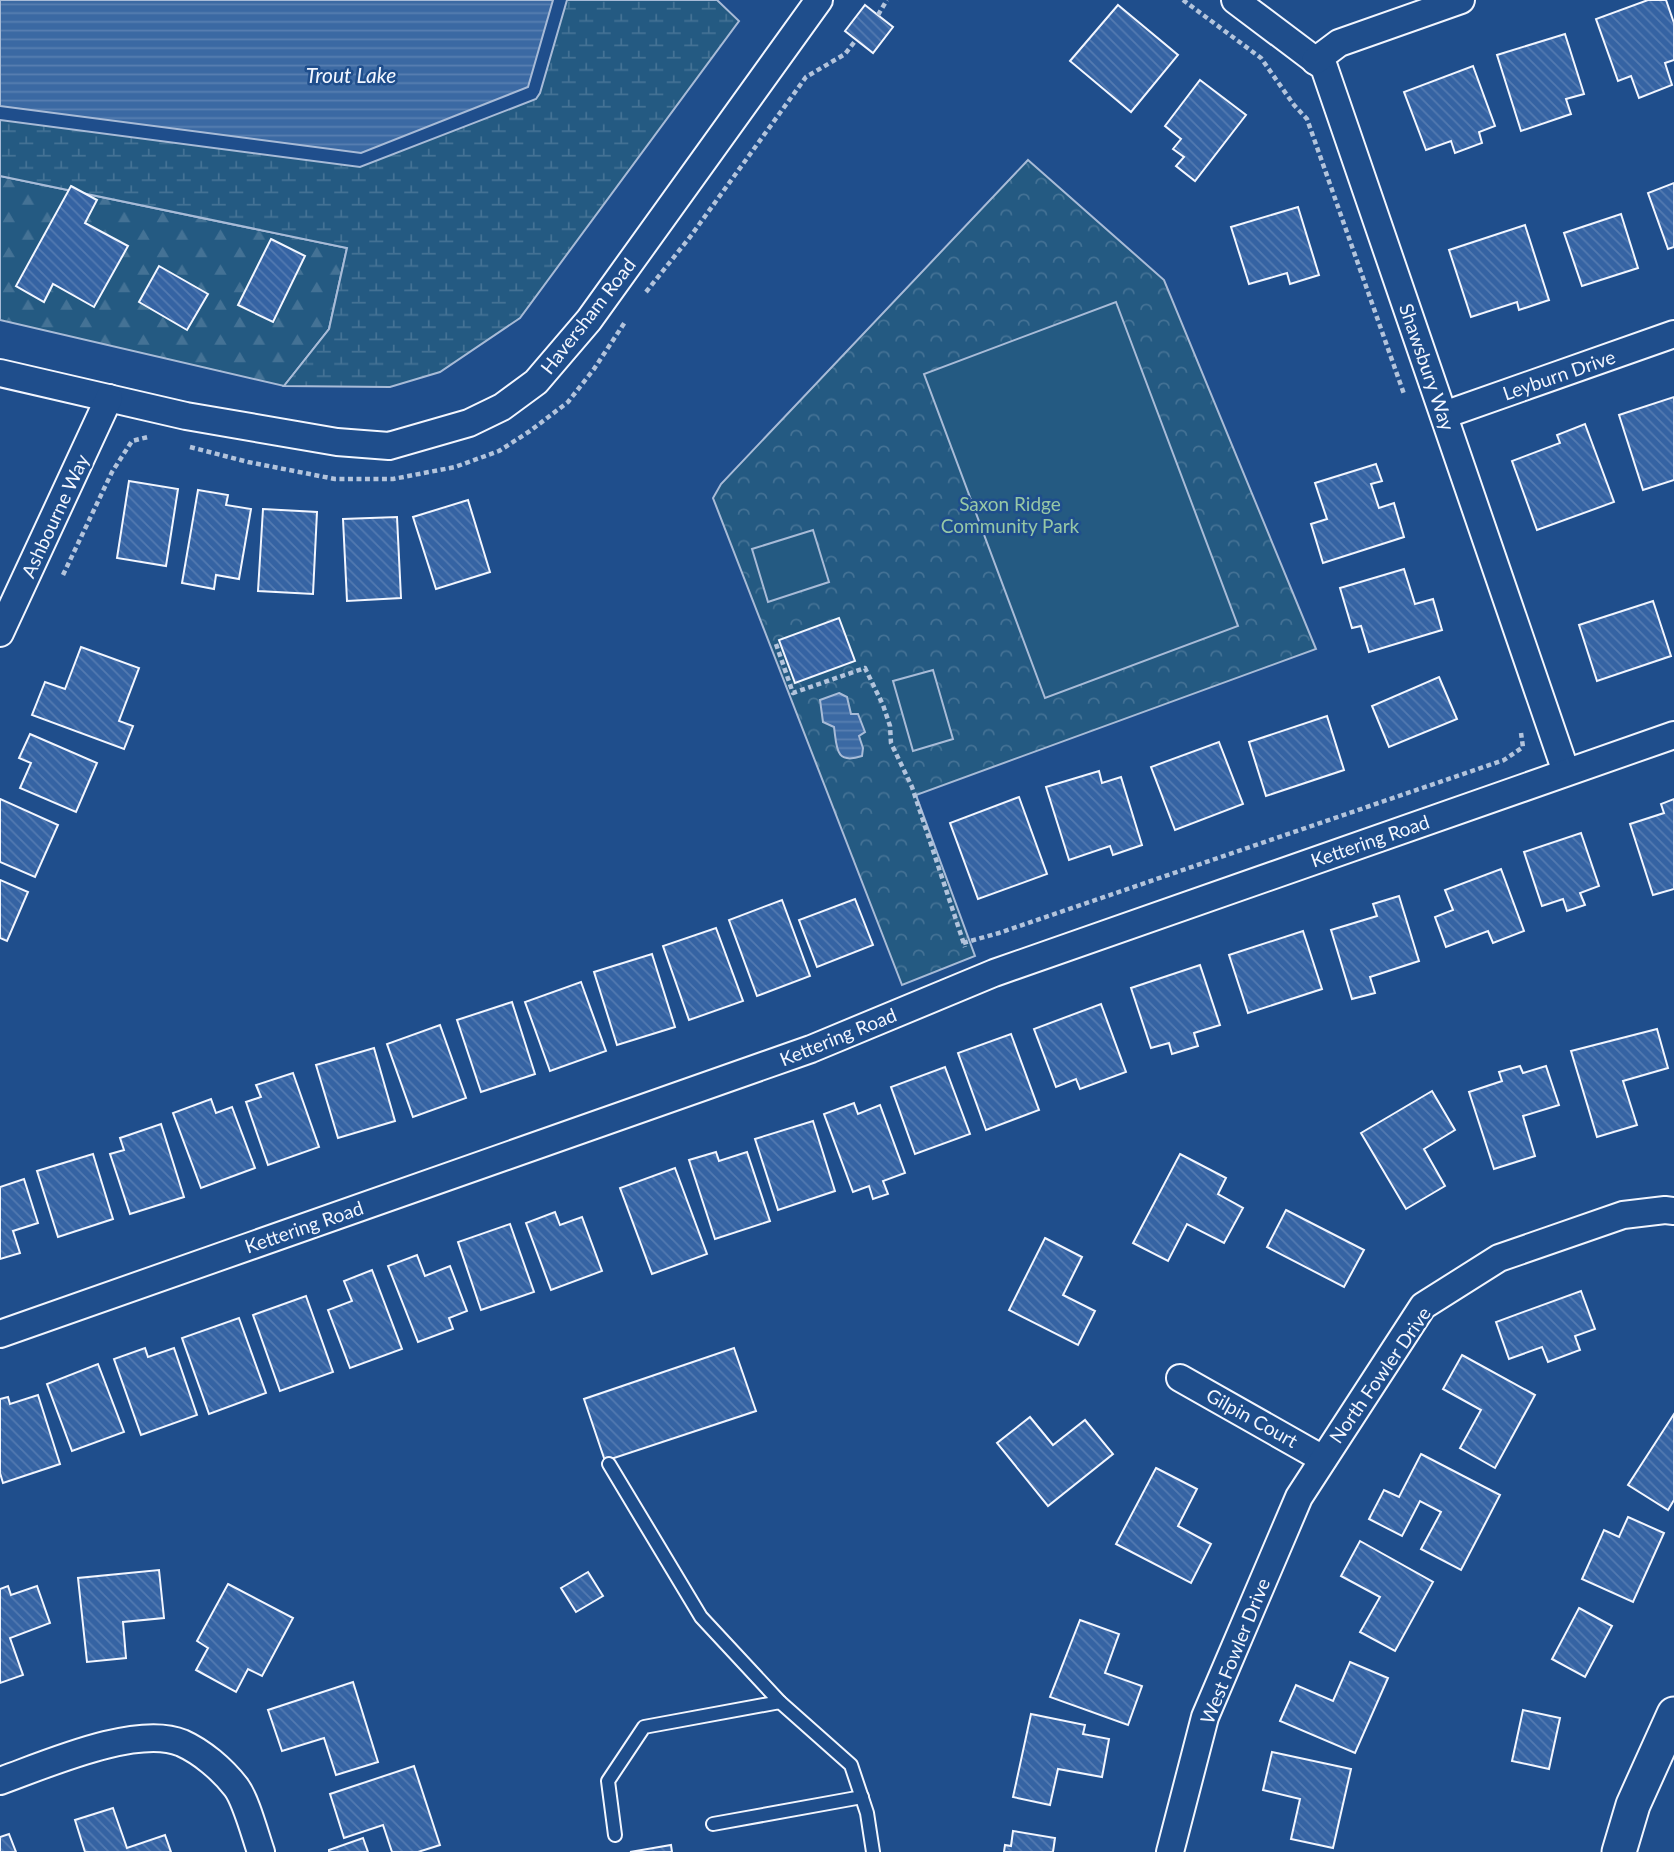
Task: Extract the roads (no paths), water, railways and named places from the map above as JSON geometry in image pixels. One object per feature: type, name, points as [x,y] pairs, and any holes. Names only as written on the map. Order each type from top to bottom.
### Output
[{"type":"street","name":"Haversham Road","points":[[0,373],[186,416],[323,440],[389,446],[469,423],[502,407],[536,382],[589,320],[819,0]]},
{"type":"street","name":"Shawsbury Way","points":[[1235,0],[1324,67],[1566,772]]},
{"type":"street","points":[[1315,61],[1339,43],[1461,0]]},
{"type":"street","name":"Leyburn Drive","points":[[1444,415],[1674,334]]},
{"type":"street","name":"Ashbourne Way","points":[[0,633],[109,398]]},
{"type":"street","name":"Kettering Road","points":[[0,1334],[811,1049],[994,973],[1674,735]]},
{"type":"street","name":"North Fowler Drive","points":[[1323,1459],[1423,1306],[1499,1258],[1623,1215],[1674,1211]]},
{"type":"street","name":"Gilpin Court","points":[[1180,1378],[1323,1459]]},
{"type":"street","name":"West Fowler Drive","points":[[1170,1852],[1205,1717],[1299,1497],[1323,1459]]},
{"type":"street","points":[[1619,1852],[1633,1805],[1674,1714]]},
{"type":"street","points":[[0,1781],[103,1745],[145,1739],[180,1742],[211,1761],[237,1789],[261,1852]]},
{"type":"lane","points":[[609,1464],[701,1617],[780,1702],[851,1765],[862,1797],[873,1852]]},
{"type":"lane","points":[[615,1835],[608,1781],[644,1727],[780,1702]]},
{"type":"lane","points":[[713,1824],[862,1797]]},
{"type":"water","name":"Trout Lake","points":[[0,0],[553,0],[528,87],[361,153],[0,106]]},
{"type":"water","points":[[839,693],[847,697],[851,714],[858,714],[865,732],[859,736],[863,748],[862,756],[842,756],[837,748],[834,727],[823,722],[820,700]]},
{"type":"park label","name":"Saxon Ridge Community Park","points":[[1010,515]]}]
